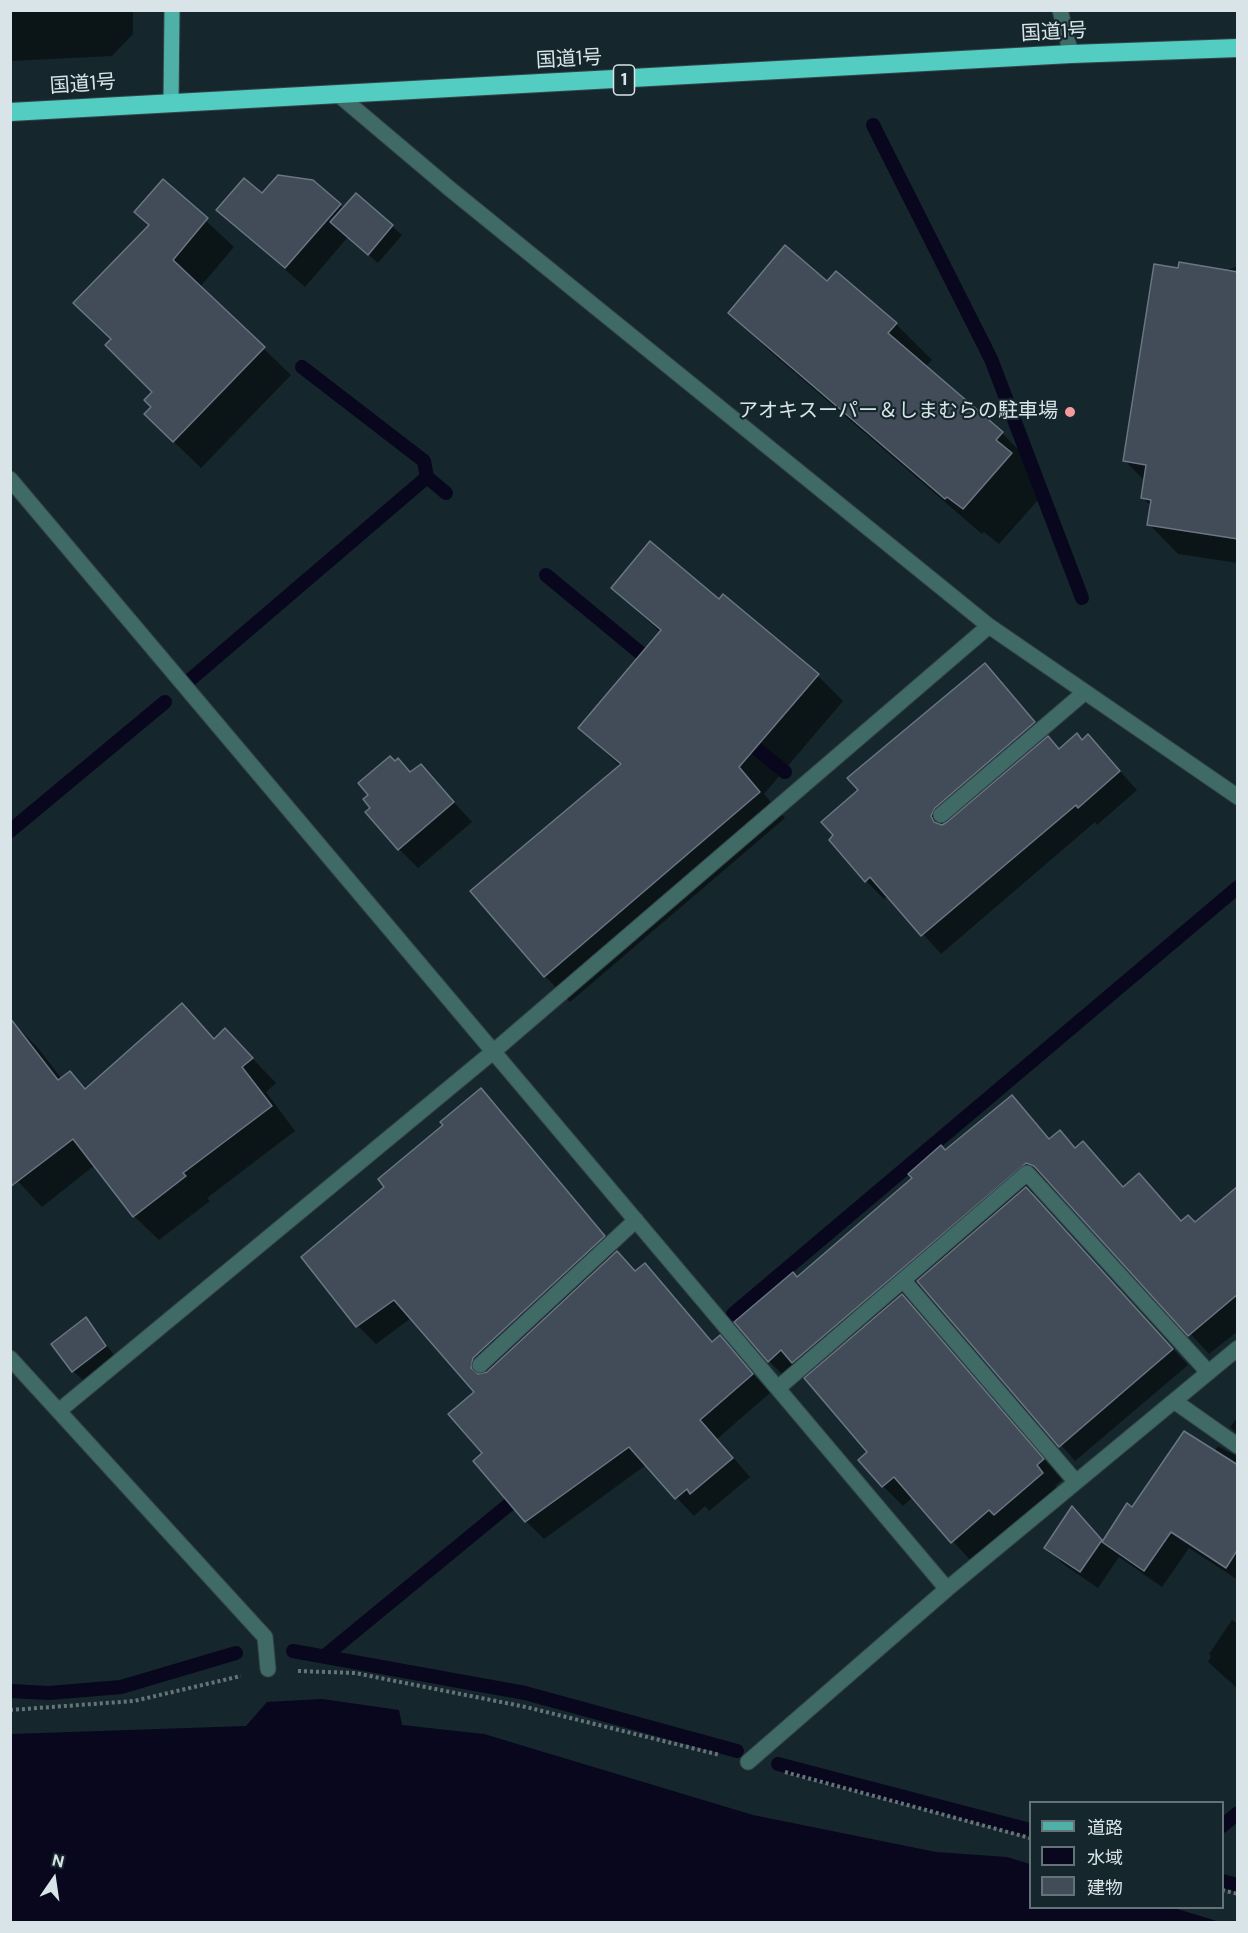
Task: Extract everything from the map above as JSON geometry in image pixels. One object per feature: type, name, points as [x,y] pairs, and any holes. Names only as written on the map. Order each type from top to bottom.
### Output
[{"type":"highway","name":"国道1号","points":[[10,112],[171,102],[340,96],[1071,54],[1238,48]]},
{"type":"main road","points":[[171,102],[172,10]]},
{"type":"street","points":[[1060,10],[1071,54]]},
{"type":"street","points":[[340,96],[459,196],[989,626],[1238,797]]},
{"type":"street","points":[[10,479],[947,1589]]},
{"type":"street","points":[[60,1410],[494,1051],[989,626]]},
{"type":"street","points":[[941,815],[1085,692]]},
{"type":"street","points":[[778,1388],[1027,1173],[1208,1372]]},
{"type":"street","points":[[480,1365],[636,1220]]},
{"type":"street","points":[[903,1280],[1076,1482]]},
{"type":"street","points":[[748,1762],[947,1589],[1238,1348]]},
{"type":"street","points":[[10,1358],[60,1410],[265,1637],[268,1670]]},
{"type":"street","points":[[1174,1401],[1238,1446]]},
{"type":"path","points":[[10,1710],[134,1701],[268,1670],[355,1672],[526,1707],[748,1762],[1029,1838]]},
{"type":"water","points":[[322,1699],[399,1710],[402,1725],[484,1734],[753,1815],[936,1852],[1007,1857],[1029,1864],[1029,1909],[1177,1909],[1220,1922],[11,1922],[11,1734],[246,1726],[267,1702]]},
{"type":"building","points":[[278,175],[313,180],[341,204],[285,268],[216,210],[244,178],[262,193]]},
{"type":"building","points":[[163,179],[208,218],[173,260],[265,347],[173,442],[144,414],[151,407],[144,400],[152,392],[105,345],[111,339],[73,303],[149,225],[134,212]]},
{"type":"building","points":[[356,193],[393,225],[368,255],[330,222]]},
{"type":"building","points":[[785,245],[827,281],[836,271],[897,323],[888,333],[1003,432],[996,440],[1012,453],[963,509],[947,497],[945,499],[728,313]]},
{"type":"building","points":[[1179,262],[1238,272],[1238,539],[1147,525],[1151,500],[1141,498],[1146,465],[1123,461],[1154,264],[1178,268]]},
{"type":"building","points":[[650,541],[719,599],[723,594],[819,674],[739,767],[760,792],[544,977],[470,891],[621,764],[578,728],[661,630],[611,588]]},
{"type":"building","points":[[985,663],[1035,722],[935,808],[931,816],[934,822],[942,825],[947,822],[1048,736],[1059,749],[1077,733],[1082,740],[1088,734],[1120,771],[1078,808],[1076,805],[921,936],[870,877],[865,882],[829,840],[833,835],[821,822],[858,790],[847,778]]},
{"type":"building","points":[[390,756],[395,761],[398,758],[410,772],[421,764],[454,802],[398,850],[365,812],[370,808],[363,799],[368,795],[358,783]]},
{"type":"building","points":[[182,1003],[214,1039],[225,1028],[253,1058],[242,1067],[272,1106],[183,1173],[186,1176],[133,1217],[73,1139],[10,1187],[10,1018],[58,1080],[70,1071],[85,1089]]},
{"type":"building","points":[[481,1088],[605,1236],[473,1358],[471,1368],[478,1374],[487,1372],[617,1251],[635,1271],[645,1263],[712,1342],[720,1335],[753,1374],[700,1420],[733,1458],[690,1494],[687,1489],[675,1499],[629,1447],[525,1522],[473,1461],[482,1453],[448,1414],[474,1392],[394,1300],[356,1327],[301,1257],[384,1187],[378,1179],[443,1125],[440,1122]]},
{"type":"building","points":[[1012,1095],[1049,1139],[1060,1130],[1075,1148],[1083,1141],[1123,1187],[1139,1173],[1181,1221],[1188,1215],[1195,1222],[1238,1186],[1238,1294],[1188,1336],[1034,1166],[1026,1163],[792,1363],[781,1350],[768,1362],[734,1322],[793,1272],[797,1277],[912,1178],[908,1174],[941,1145],[945,1150]]},
{"type":"building","points":[[1026,1187],[1173,1349],[1059,1447],[917,1281]]},
{"type":"building","points":[[902,1294],[1044,1459],[1037,1465],[1043,1473],[994,1515],[989,1510],[951,1543],[894,1477],[882,1487],[858,1460],[867,1452],[804,1378]]},
{"type":"building","points":[[86,1317],[106,1346],[72,1372],[51,1344]]},
{"type":"building","points":[[1184,1431],[1238,1465],[1238,1549],[1226,1568],[1171,1532],[1144,1571],[1102,1542],[1127,1503],[1132,1507]]},
{"type":"building","points":[[1072,1506],[1102,1540],[1080,1572],[1044,1548]]},
{"type":"waterway","points":[[873,125],[991,359],[1082,598]]},
{"type":"waterway","points":[[302,367],[424,461],[427,477]]},
{"type":"waterway","points":[[191,679],[427,477],[446,493]]},
{"type":"waterway","points":[[546,575],[655,665]]},
{"type":"waterway","points":[[10,831],[165,702]]},
{"type":"waterway","points":[[742,737],[785,772]]},
{"type":"waterway","points":[[733,1314],[1238,887]]},
{"type":"waterway","points":[[326,1655],[523,1493]]},
{"type":"waterway","points":[[293,1651],[525,1693],[737,1751]]},
{"type":"waterway","points":[[10,1691],[49,1693],[121,1687],[236,1653]]},
{"type":"waterway","points":[[778,1764],[1029,1830]]},
{"type":"waterway","points":[[1224,1824],[1238,1813]]},
{"type":"waterway","points":[[1224,1882],[1238,1885]]},
{"type":"place","name":"アオキスーパー＆しまむらの駐車場","points":[[1070,412]]}]
